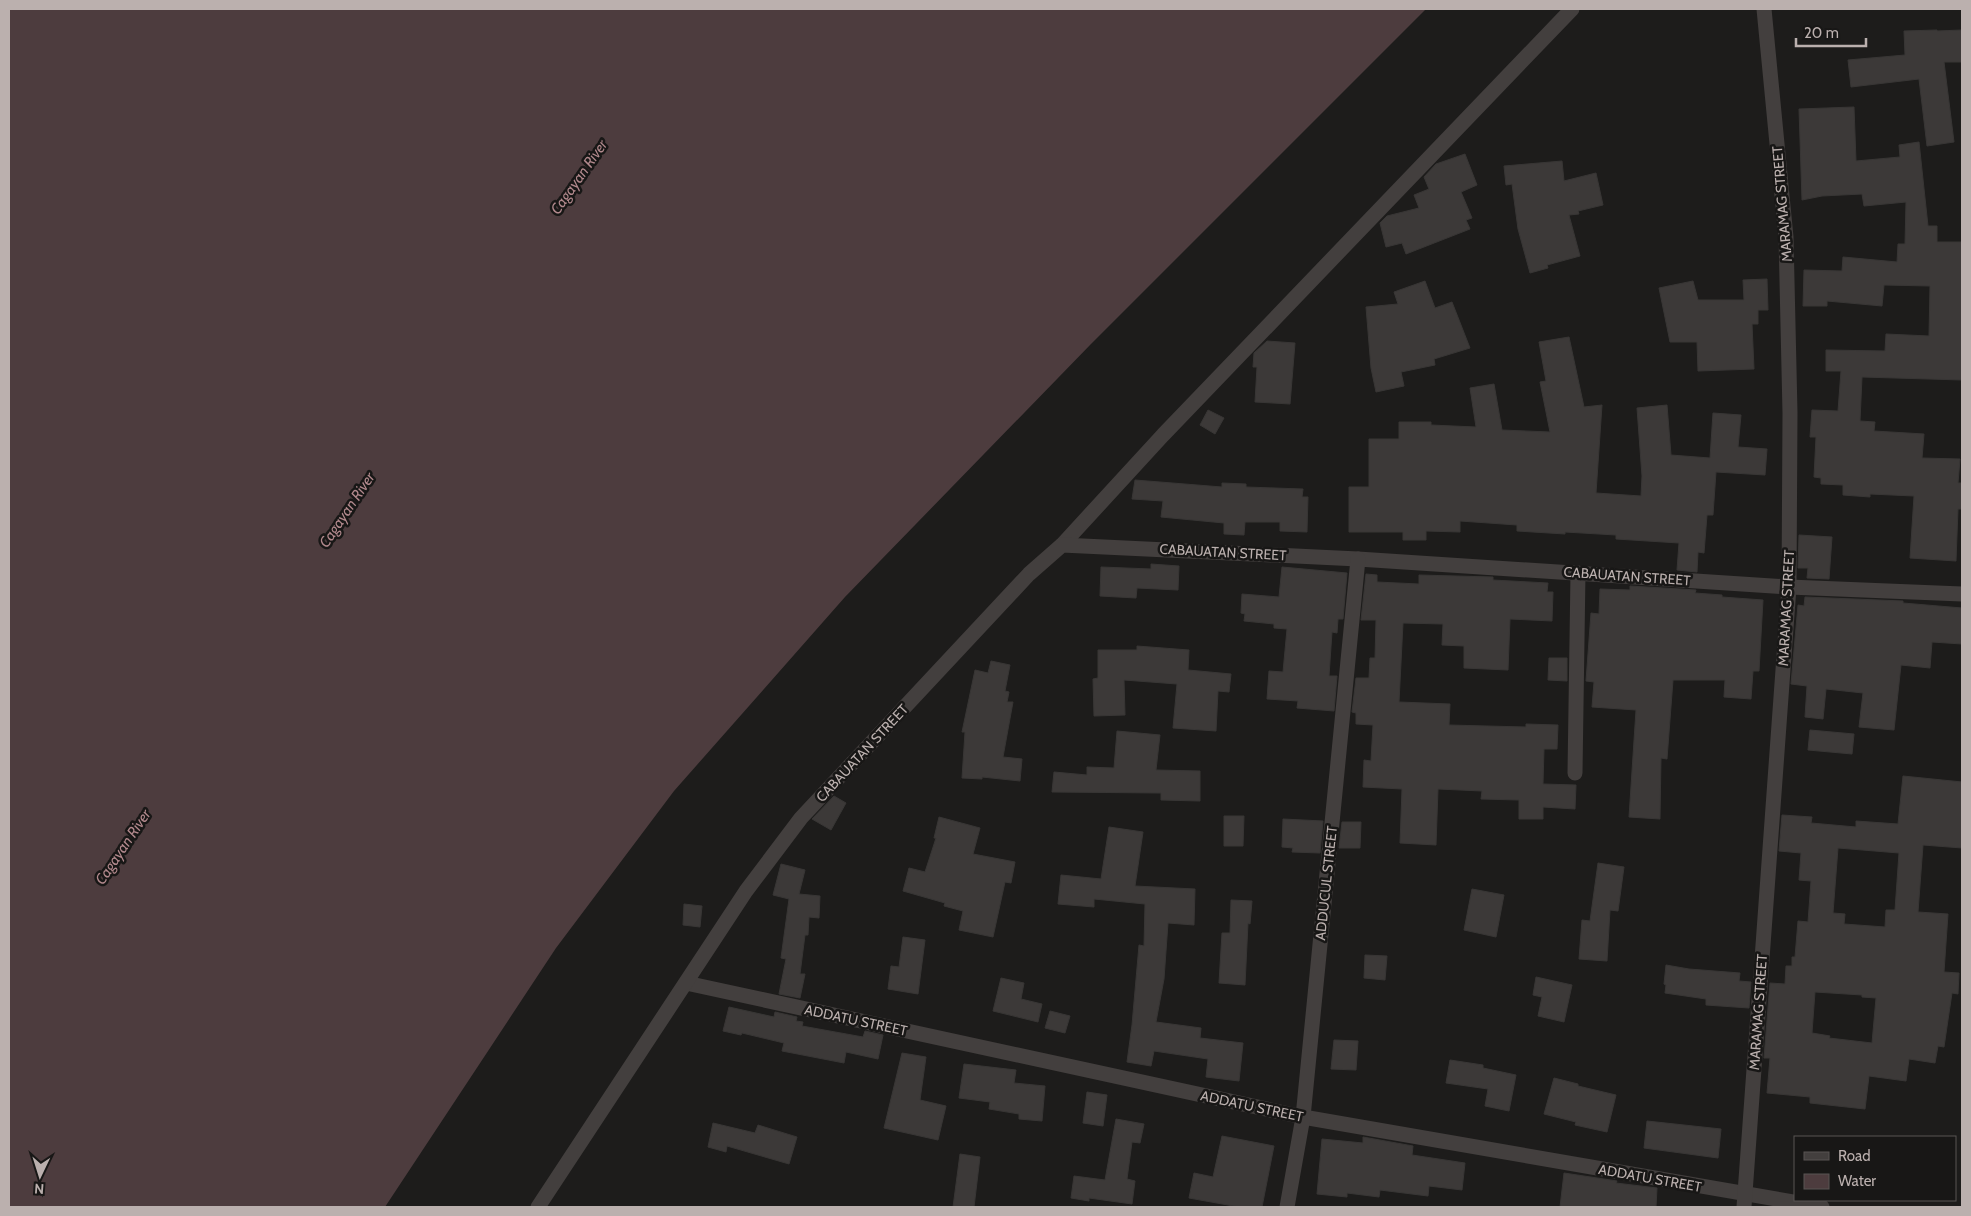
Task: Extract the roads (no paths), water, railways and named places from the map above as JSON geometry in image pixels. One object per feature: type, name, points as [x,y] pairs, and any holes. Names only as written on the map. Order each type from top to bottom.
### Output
[{"type":"street","points":[[1062,545],[1170,428],[1572,9]]},
{"type":"street","name":"MARAMAG STREET","points":[[1744,1201],[1789,587],[1790,413],[1786,237],[1764,9]]},
{"type":"street","name":"CABAUATAN STREET","points":[[538,1207],[746,891],[801,818],[1029,574],[1062,545],[1358,559],[1789,587],[1962,594]]},
{"type":"street","name":"ADDUCUL STREET","points":[[1287,1207],[1303,1118],[1358,559]]},
{"type":"street","points":[[1575,773],[1578,573]]},
{"type":"street","name":"ADDATU STREET","points":[[686,983],[1303,1118],[1744,1201],[1822,1207]]},
{"type":"water","name":"Cagayan River","points":[[9,9],[1426,9],[1091,344],[845,597],[674,791],[556,948],[385,1207],[9,1207]]}]
